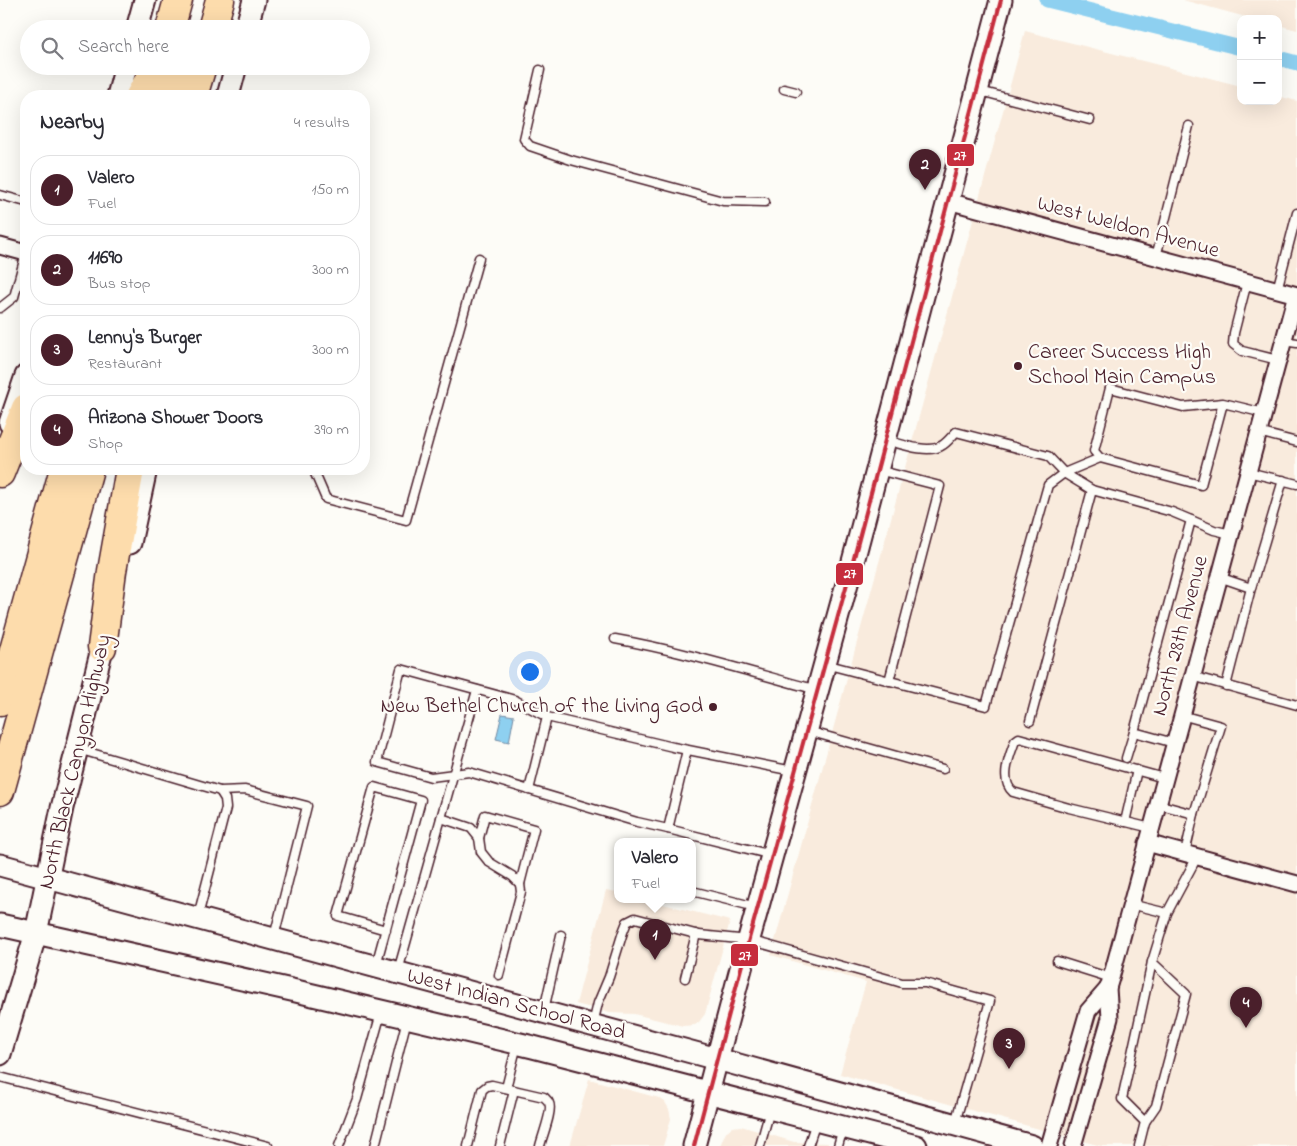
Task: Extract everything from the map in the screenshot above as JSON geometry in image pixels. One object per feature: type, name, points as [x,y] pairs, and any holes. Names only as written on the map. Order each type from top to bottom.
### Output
[{"type":"highway","points":[[172,20],[178,0]]},
{"type":"highway","points":[[187,20],[193,0]]},
{"type":"highway","points":[[214,20],[220,0]]},
{"type":"highway","points":[[144,90],[153,75]]},
{"type":"highway","points":[[152,90],[156,75]]},
{"type":"highway","points":[[168,90],[172,75]]},
{"type":"highway","points":[[195,90],[199,75]]},
{"type":"highway","points":[[200,90],[201,75]]},
{"type":"highway","points":[[0,473],[20,423]]},
{"type":"highway","points":[[0,649],[47,475]]},
{"type":"highway","points":[[0,701],[62,475]]},
{"type":"highway","points":[[0,791],[88,475]]},
{"type":"highway","points":[[102,647],[112,571],[129,475]]},
{"type":"main road","points":[[139,20],[145,0]]},
{"type":"main road","points":[[248,20],[254,0]]},
{"type":"main road","points":[[694,1146],[825,664],[1001,2]]},
{"type":"main road","points":[[120,90],[124,75]]},
{"type":"main road","points":[[230,90],[234,75]]},
{"type":"main road","points":[[0,462],[20,394]]},
{"type":"main road","name":"North Black Canyon Highway","points":[[0,1054],[36,933],[62,808],[102,647],[123,574],[145,475]]},
{"type":"main road","name":"West Indian School Road","points":[[0,865],[1032,1146]]},
{"type":"main road","name":"West Indian School Road","points":[[3,925],[518,1043],[816,1120],[841,1136],[916,1146]]},
{"type":"street","name":"West Weldon Avenue","points":[[948,201],[1296,295]]},
{"type":"street","points":[[0,246],[20,249]]},
{"type":"street","name":"North 28th Avenue","points":[[1073,1146],[1110,1018],[1109,983],[1278,360],[1290,342],[1296,295]]},
{"type":"street","points":[[1146,843],[1297,884]]},
{"type":"street","name":"North 28th Avenue","points":[[1049,1146],[1088,1011],[1109,983]]},
{"type":"lane","points":[[540,70],[524,139],[530,146],[572,160],[723,201],[765,202]]},
{"type":"lane","points":[[784,90],[796,92]]},
{"type":"lane","points":[[978,91],[1090,120]]},
{"type":"lane","points":[[1156,257],[1189,126]]},
{"type":"lane","points":[[0,195],[20,200]]},
{"type":"lane","points":[[1277,290],[1297,213]]},
{"type":"lane","points":[[316,475],[326,499],[406,520],[479,258]]},
{"type":"lane","points":[[0,308],[14,297],[20,274]]},
{"type":"lane","points":[[1247,282],[1233,344],[1242,350],[1278,360]]},
{"type":"lane","points":[[1223,403],[1201,485],[1100,458],[1094,451],[1110,388],[1184,407],[1223,403],[1264,413]]},
{"type":"lane","points":[[884,440],[926,450],[943,446],[956,432],[1048,456],[1064,473],[1092,490],[1172,512],[1214,530],[1230,534]]},
{"type":"lane","points":[[1258,432],[1297,442]]},
{"type":"lane","points":[[825,664],[986,706],[1048,485],[1064,473],[1100,458]]},
{"type":"lane","points":[[877,470],[940,486],[889,681]]},
{"type":"lane","points":[[1248,472],[1297,484]]},
{"type":"lane","points":[[1226,686],[1251,588],[1283,480]]},
{"type":"lane","points":[[1030,721],[1092,490]]},
{"type":"lane","points":[[1126,758],[1191,520]]},
{"type":"lane","points":[[1219,577],[1251,588]]},
{"type":"lane","points":[[615,639],[673,651],[818,690]]},
{"type":"lane","points":[[772,855],[637,822],[469,772],[431,777],[377,762],[401,669],[515,700],[547,717],[687,750],[795,772]]},
{"type":"lane","points":[[1192,676],[1297,705]]},
{"type":"lane","points":[[398,973],[477,690]]},
{"type":"lane","points":[[1145,1122],[1122,1099],[1152,962],[1191,855],[1194,814],[1221,726],[1181,715]]},
{"type":"lane","points":[[529,790],[547,717]]},
{"type":"lane","points":[[806,731],[943,769]]},
{"type":"lane","points":[[1134,732],[1174,743]]},
{"type":"lane","points":[[1150,828],[1013,792],[1008,786],[1006,767],[1016,740],[1020,738],[1164,778]]},
{"type":"lane","points":[[77,748],[220,791],[245,790],[307,806],[273,939]]},
{"type":"lane","points":[[668,829],[687,750]]},
{"type":"lane","points":[[1125,822],[1137,770]]},
{"type":"lane","points":[[376,967],[386,930],[421,800],[374,787],[338,916],[386,930]]},
{"type":"lane","points":[[197,918],[226,808],[225,799],[220,791]]},
{"type":"lane","points":[[1157,804],[1194,814]]},
{"type":"lane","points":[[499,975],[521,892],[520,884],[534,829],[485,815],[479,838],[481,852],[489,862],[512,876],[520,884]]},
{"type":"lane","points":[[441,818],[471,828],[479,838]]},
{"type":"lane","points":[[696,892],[758,908]]},
{"type":"lane","points":[[1130,904],[1168,914]]},
{"type":"lane","points":[[593,1026],[598,1003],[609,978],[627,922],[635,918],[696,934],[749,940],[902,983],[925,983],[990,1001],[954,1125]]},
{"type":"lane","points":[[685,978],[696,934]]},
{"type":"lane","points":[[543,1012],[561,935]]},
{"type":"lane","points":[[1057,961],[1109,983]]},
{"type":"lane","points":[[1139,1146],[1145,1122],[1156,1106],[1186,994],[1152,962]]},
{"type":"lane","points":[[339,1146],[357,1099],[382,1011]]},
{"type":"lane","points":[[375,1146],[408,1017]]},
{"type":"lane","points":[[500,1146],[518,1043]]},
{"type":"lane","points":[[0,1077],[268,1146]]},
{"type":"lane","points":[[468,1146],[482,1090],[492,1085],[544,1097],[548,1101],[550,1104],[540,1146]]},
{"type":"lane","points":[[760,1146],[771,1108]]},
{"type":"lane","points":[[808,1146],[816,1120]]},
{"type":"shaded area","points":[[1183,0],[1297,0],[1297,30],[1282,26],[1282,15],[1238,15]]},
{"type":"shaded area","points":[[1025,31],[1237,85],[1237,105],[1282,105],[1282,97],[1297,101],[1297,1146],[1101,1146],[840,1074],[866,982],[771,955]]},
{"type":"shaded area","points":[[606,890],[614,891],[614,903],[659,903],[730,921],[705,1014],[695,1025],[683,1026],[634,1014],[610,1013],[576,1004]]},
{"type":"shaded area","points":[[589,1079],[659,1098],[665,1102],[671,1119],[663,1146],[570,1146]]},
{"type":"shaded area","points":[[741,1126],[794,1142],[828,1143],[827,1146],[720,1146],[727,1131],[732,1127]]},
{"type":"water","points":[[502,714],[514,716],[509,742],[496,739]]},
{"type":"waterway","points":[[1047,0],[1237,47]]},
{"type":"waterway","points":[[1282,59],[1297,63]]},
{"type":"transit line","name":"27","points":[[694,1146],[851,569],[1001,0]]},
{"type":"place","name":"11690","points":[[925,190]]},
{"type":"place","name":"Career Success High School Main Campus","points":[[1018,366]]},
{"type":"place","name":"New Bethel Church of the Living God","points":[[713,707]]},
{"type":"place","name":"Valero","points":[[655,960]]},
{"type":"place","name":"Arizona Shower Doors","points":[[1246,1028]]},
{"type":"place","name":"Lenny's Burger","points":[[1009,1069]]}]
